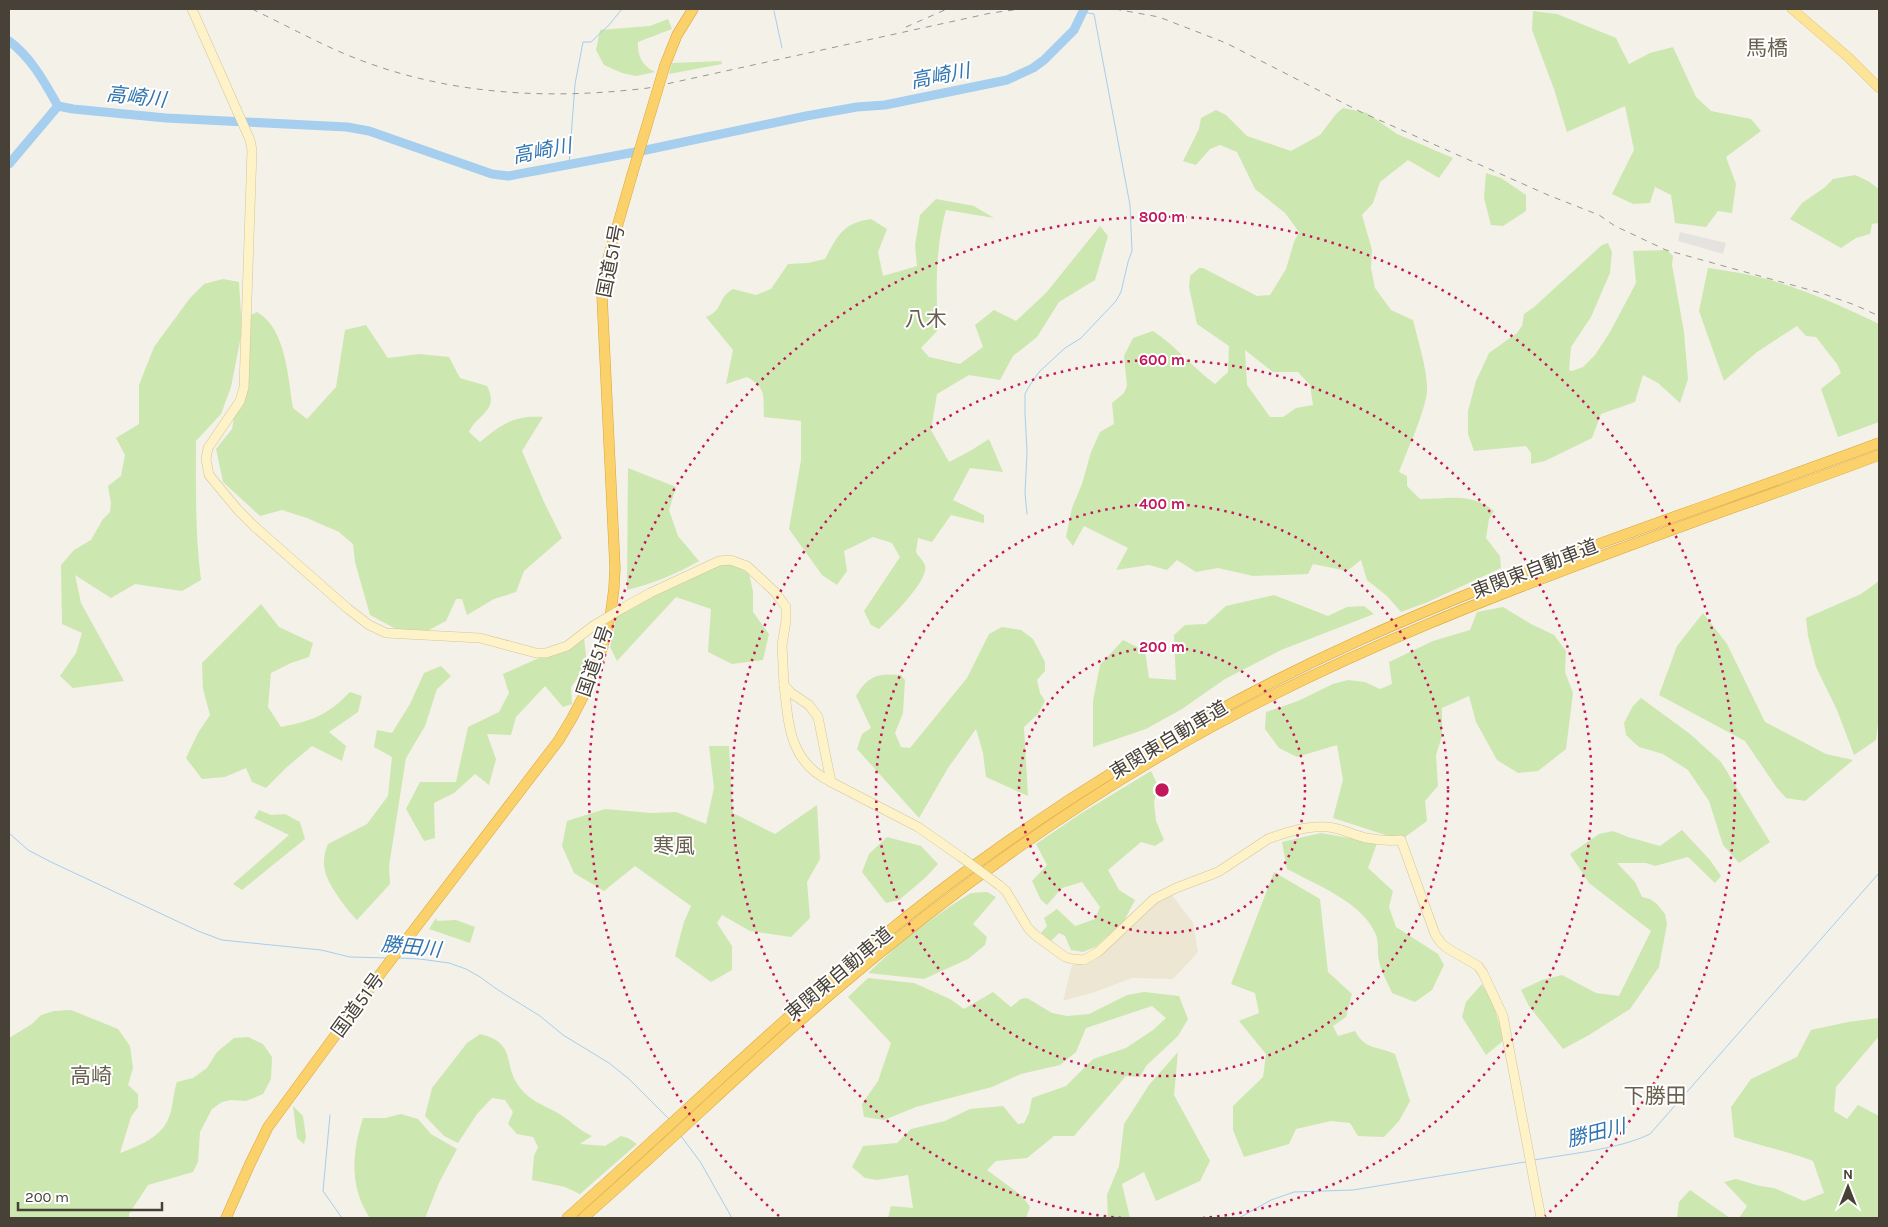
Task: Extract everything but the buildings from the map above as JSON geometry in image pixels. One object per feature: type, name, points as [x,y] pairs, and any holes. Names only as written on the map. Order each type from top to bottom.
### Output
[{"type":"highway","name":"国道51号","points":[[226,1218],[268,1127],[381,973],[559,740],[577,710],[595,670],[607,631],[612,606],[615,568],[602,296],[607,262],[665,65],[677,35],[693,9]]},
{"type":"highway","name":"東関東自動車道","points":[[566,1218],[823,986],[924,904],[998,848],[1051,812],[1133,761],[1250,694],[1359,640],[1514,576],[1879,443]]},
{"type":"highway","name":"東関東自動車道","points":[[583,1218],[830,994],[931,912],[1025,842],[1168,751],[1296,683],[1368,649],[1583,562],[1879,455]]},
{"type":"main road","points":[[1792,9],[1848,57],[1879,88]]},
{"type":"street","points":[[192,9],[250,140],[252,150],[244,387],[240,401],[208,448],[206,466],[214,482],[238,510],[284,552],[347,608],[369,625],[386,633],[480,638],[536,653],[546,653],[567,646],[592,626],[623,608],[650,593],[719,561],[730,560],[747,566],[775,592],[786,607],[782,645],[784,685],[794,746],[805,763],[821,778],[918,827],[961,857],[1006,891],[1028,928],[1035,935],[1066,957],[1077,960],[1084,960],[1098,952],[1154,899],[1176,888],[1218,872],[1268,839],[1276,836],[1309,828],[1328,827],[1366,838],[1388,841],[1401,840],[1435,934],[1447,948],[1478,966],[1503,1016],[1541,1218]]},
{"type":"street","points":[[784,685],[791,693],[809,706],[818,717],[831,782]]},
{"type":"shaded area","points":[[1680,232],[1726,243],[1723,254],[1678,241]]},
{"type":"shaded area","points":[[1172,895],[1193,923],[1198,952],[1173,979],[1132,978],[1095,992],[1063,1001],[1072,965],[1094,961],[1155,903]]},
{"type":"green space","points":[[1533,11],[1557,14],[1616,38],[1629,64],[1650,53],[1673,47],[1696,97],[1711,111],[1751,119],[1761,131],[1726,157],[1736,184],[1732,213],[1718,211],[1706,227],[1675,223],[1671,195],[1655,187],[1650,203],[1633,204],[1612,194],[1634,150],[1625,106],[1567,132],[1554,89],[1532,30]]},
{"type":"green space","points":[[668,19],[672,29],[638,42],[641,60],[650,70],[655,72],[636,76],[622,73],[604,65],[596,50],[600,30],[650,26]]},
{"type":"green space","points":[[721,61],[722,64],[669,74],[672,63]]},
{"type":"green space","points":[[1343,108],[1367,113],[1397,134],[1453,158],[1439,178],[1408,160],[1380,182],[1373,203],[1362,215],[1372,250],[1371,268],[1375,288],[1391,310],[1413,320],[1426,375],[1427,392],[1425,401],[1419,422],[1399,472],[1407,476],[1407,486],[1420,499],[1468,499],[1477,501],[1494,511],[1489,519],[1486,538],[1500,556],[1501,568],[1428,602],[1401,612],[1387,596],[1367,580],[1361,560],[1347,571],[1313,564],[1308,574],[1253,576],[1218,568],[1196,572],[1177,560],[1167,570],[1149,565],[1116,570],[1128,548],[1084,526],[1073,546],[1066,537],[1072,508],[1082,484],[1091,452],[1100,432],[1114,424],[1112,403],[1124,393],[1127,386],[1124,356],[1133,338],[1153,331],[1215,384],[1228,372],[1229,346],[1197,324],[1189,287],[1190,276],[1199,268],[1203,268],[1257,296],[1270,295],[1286,269],[1299,232],[1285,213],[1255,189],[1237,152],[1220,145],[1210,149],[1196,165],[1183,161],[1199,129],[1201,118],[1216,110],[1226,115],[1247,136],[1291,151],[1320,135]],"holes":[[[1245,350],[1273,372],[1298,372],[1310,385],[1313,405],[1296,408],[1283,417],[1270,417],[1247,385]]]},
{"type":"green space","points":[[1486,173],[1501,178],[1526,195],[1526,211],[1503,226],[1491,225],[1484,198]]},
{"type":"green space","points":[[1855,175],[1879,189],[1879,223],[1872,224],[1870,234],[1856,238],[1841,248],[1790,219],[1802,203],[1824,188],[1833,179]]},
{"type":"green space","points":[[936,199],[974,206],[994,218],[946,210],[942,225],[937,270],[938,330],[921,348],[929,357],[960,364],[983,347],[975,325],[994,310],[1016,321],[1046,293],[1100,226],[1108,236],[1095,280],[1059,302],[1037,337],[1013,356],[1000,380],[969,375],[937,394],[931,430],[949,462],[989,439],[1003,472],[970,468],[953,500],[984,515],[984,523],[951,515],[932,542],[918,538],[916,552],[925,566],[925,573],[908,599],[879,629],[871,625],[864,611],[900,557],[892,543],[873,537],[844,551],[847,571],[837,585],[822,575],[789,529],[801,460],[801,421],[764,417],[763,393],[758,385],[747,377],[726,384],[733,350],[706,317],[716,311],[728,292],[733,289],[756,295],[771,289],[788,264],[808,263],[825,259],[842,232],[862,221],[871,219],[887,229],[878,252],[883,276],[917,266],[915,245],[920,215]]},
{"type":"green space","points":[[1608,243],[1612,252],[1610,273],[1591,317],[1571,347],[1569,370],[1572,371],[1583,367],[1595,355],[1610,332],[1636,283],[1633,251],[1667,250],[1673,256],[1672,265],[1684,332],[1688,379],[1680,403],[1658,383],[1643,375],[1635,402],[1601,414],[1592,438],[1545,461],[1531,464],[1531,453],[1526,446],[1474,451],[1468,434],[1468,411],[1476,381],[1489,353],[1517,333],[1522,326],[1524,314],[1602,245]]},
{"type":"green space","points":[[1708,268],[1750,275],[1799,289],[1879,324],[1879,422],[1838,437],[1821,389],[1841,373],[1837,364],[1816,337],[1806,336],[1797,326],[1757,352],[1724,381],[1699,311]]},
{"type":"green space","points":[[223,279],[239,282],[242,331],[231,387],[221,414],[196,441],[197,528],[201,580],[182,591],[135,584],[111,598],[75,575],[81,603],[124,681],[73,688],[60,676],[76,653],[82,633],[62,624],[61,565],[74,550],[91,540],[103,519],[110,512],[111,503],[108,486],[121,476],[125,455],[116,438],[139,424],[139,385],[154,347],[190,298],[204,284]]},
{"type":"green space","points":[[257,312],[267,319],[280,341],[287,369],[293,408],[307,419],[336,387],[345,330],[366,325],[388,358],[419,354],[449,357],[460,378],[487,386],[491,401],[489,407],[469,432],[480,442],[495,430],[516,419],[543,417],[522,451],[562,538],[524,571],[516,592],[494,599],[467,615],[462,599],[456,599],[446,621],[429,630],[400,631],[370,615],[355,562],[353,544],[339,532],[307,518],[282,510],[260,516],[223,482],[216,449],[232,429],[251,315]]},
{"type":"green space","points":[[628,468],[676,487],[669,510],[678,536],[699,561],[664,578],[627,590]]},
{"type":"green space","points":[[726,559],[749,574],[753,591],[753,612],[769,634],[763,660],[732,664],[708,652],[711,609],[676,597],[617,661],[610,647],[617,612]]},
{"type":"green space","points":[[1879,581],[1879,715],[1876,740],[1854,755],[1837,710],[1816,667],[1808,636],[1806,618],[1861,594]]},
{"type":"green space","points":[[1274,595],[1328,616],[1347,607],[1364,606],[1374,614],[1281,650],[1225,679],[1182,709],[1146,729],[1093,747],[1093,701],[1100,665],[1123,640],[1145,651],[1149,678],[1176,680],[1174,635],[1185,625],[1206,624],[1226,606]]},
{"type":"green space","points":[[261,604],[279,627],[313,643],[309,657],[271,673],[268,707],[281,727],[302,722],[327,712],[350,692],[362,696],[358,712],[329,732],[346,746],[342,761],[312,746],[266,788],[252,782],[246,768],[225,777],[202,779],[186,758],[198,733],[210,715],[203,689],[202,663]]},
{"type":"green space","points":[[1503,607],[1554,635],[1566,651],[1565,672],[1573,693],[1566,749],[1538,771],[1518,773],[1497,760],[1476,722],[1469,696],[1442,708],[1442,736],[1436,755],[1438,786],[1425,801],[1427,821],[1401,840],[1333,818],[1343,780],[1337,745],[1297,757],[1279,748],[1265,729],[1266,712],[1298,701],[1333,684],[1348,680],[1365,682],[1380,689],[1392,684],[1389,662],[1433,641],[1470,630],[1477,612]]},
{"type":"green space","points":[[1703,613],[1727,644],[1765,722],[1826,754],[1853,760],[1805,801],[1786,798],[1745,741],[1659,695],[1677,646]]},
{"type":"green space","points":[[1002,627],[1021,630],[1033,639],[1045,662],[1045,671],[1037,680],[1040,693],[1045,701],[1038,714],[1024,727],[1028,796],[986,777],[983,753],[976,729],[948,768],[919,818],[857,749],[862,734],[871,728],[856,696],[865,684],[875,677],[886,674],[901,675],[905,680],[903,713],[895,733],[901,747],[910,748],[967,678],[989,634]]},
{"type":"green space","points":[[584,638],[587,665],[571,687],[572,704],[563,707],[545,686],[516,717],[511,735],[487,734],[496,759],[489,785],[475,774],[454,793],[434,803],[435,838],[424,841],[406,809],[420,782],[456,782],[468,727],[499,712],[509,693],[503,674]]},
{"type":"green space","points":[[441,666],[451,676],[437,689],[425,726],[406,758],[389,866],[390,884],[357,920],[338,897],[327,877],[324,861],[327,847],[328,844],[367,824],[388,796],[392,757],[374,747],[377,730],[392,733],[410,704],[424,673]]},
{"type":"green space","points":[[1641,698],[1690,734],[1721,762],[1770,842],[1739,863],[1723,845],[1709,801],[1688,770],[1663,754],[1639,747],[1626,735],[1624,723],[1633,706]]},
{"type":"green space","points":[[709,746],[729,746],[733,813],[775,834],[817,805],[820,859],[807,882],[810,918],[791,937],[750,931],[722,915],[717,923],[732,946],[732,970],[711,982],[675,956],[684,922],[691,906],[635,866],[604,891],[574,873],[562,846],[567,821],[605,809],[652,813],[676,812],[706,824],[714,788]]},
{"type":"green space","points":[[1151,771],[1158,786],[1154,802],[1156,821],[1164,840],[1155,846],[1141,842],[1108,870],[1119,890],[1135,900],[1124,921],[1095,947],[1083,952],[1071,950],[1065,936],[1059,933],[1051,941],[1041,933],[1047,926],[1044,918],[1057,909],[1075,926],[1095,919],[1100,907],[1082,882],[1062,888],[1047,905],[1041,900],[1032,881],[1047,865],[1036,844],[1080,814]]},
{"type":"green space","points":[[259,810],[271,815],[285,814],[300,822],[305,839],[242,890],[233,884],[289,835],[254,818]]},
{"type":"green space","points":[[1682,830],[1710,860],[1721,876],[1715,883],[1688,857],[1655,866],[1646,863],[1617,863],[1635,882],[1642,897],[1650,899],[1657,904],[1665,914],[1667,924],[1659,967],[1630,1009],[1563,1049],[1529,1006],[1521,990],[1542,980],[1562,975],[1596,993],[1619,996],[1651,931],[1589,883],[1570,854],[1599,834],[1613,831],[1660,846]]},
{"type":"green space","points":[[1321,833],[1377,843],[1368,868],[1393,891],[1389,907],[1396,927],[1438,954],[1444,965],[1432,990],[1415,1002],[1392,993],[1378,958],[1376,935],[1361,913],[1338,896],[1287,869],[1282,842]]},
{"type":"green space","points":[[887,837],[921,846],[938,864],[899,900],[886,903],[862,872],[869,854]]},
{"type":"green space","points":[[1274,872],[1320,899],[1328,972],[1352,994],[1346,1017],[1333,1026],[1338,1036],[1355,1031],[1368,1045],[1395,1054],[1410,1101],[1399,1121],[1384,1137],[1358,1136],[1350,1123],[1331,1121],[1296,1129],[1289,1144],[1244,1157],[1233,1130],[1233,1106],[1263,1077],[1266,1054],[1239,1021],[1259,1013],[1255,993],[1231,984]]},
{"type":"green space","points":[[987,892],[996,897],[973,924],[987,937],[985,945],[968,959],[924,979],[868,973],[909,935],[955,903],[971,893]]},
{"type":"green space","points":[[436,918],[437,921],[456,920],[475,927],[470,943],[429,929]]},
{"type":"green space","points":[[868,978],[914,983],[950,999],[964,1009],[993,992],[1011,1007],[1021,999],[1027,998],[1052,1013],[1067,1016],[1089,1014],[1127,995],[1144,992],[1179,996],[1188,1019],[1178,1036],[1146,1066],[1140,1077],[1126,1076],[1074,1136],[1054,1136],[1027,1158],[996,1161],[987,1170],[1022,1196],[1030,1207],[1026,1218],[888,1218],[891,1206],[913,1208],[908,1175],[877,1180],[865,1178],[852,1167],[863,1146],[897,1143],[911,1129],[945,1121],[970,1109],[1003,1106],[1018,1124],[1024,1123],[1029,1113],[1032,1098],[1066,1086],[1093,1059],[1126,1048],[1153,1030],[1166,1018],[1152,1006],[1086,1028],[1076,1052],[1060,1065],[1021,1074],[992,1087],[916,1107],[884,1120],[864,1117],[862,1104],[878,1081],[891,1043],[848,997]]},
{"type":"green space","points":[[1482,984],[1493,1003],[1504,1040],[1486,1055],[1462,1017],[1466,1002]]},
{"type":"green space","points":[[71,1010],[118,1029],[130,1046],[133,1068],[128,1085],[138,1094],[138,1107],[131,1117],[120,1153],[142,1144],[161,1130],[166,1124],[170,1113],[177,1082],[193,1078],[207,1068],[217,1052],[234,1038],[248,1037],[263,1044],[272,1057],[271,1079],[263,1094],[246,1101],[231,1100],[222,1102],[212,1109],[200,1132],[198,1162],[193,1172],[148,1185],[129,1214],[129,1218],[9,1218],[9,1038],[32,1024],[41,1015],[54,1011]]},
{"type":"green space","points":[[1879,1018],[1879,1036],[1836,1087],[1834,1111],[1847,1119],[1858,1105],[1879,1116],[1879,1218],[1739,1218],[1747,1206],[1724,1182],[1736,1179],[1774,1188],[1804,1201],[1824,1193],[1813,1161],[1734,1137],[1731,1107],[1751,1079],[1797,1057],[1811,1030]]},
{"type":"green space","points":[[480,1034],[492,1038],[505,1049],[515,1080],[525,1093],[533,1100],[561,1115],[592,1136],[580,1144],[605,1146],[621,1136],[637,1144],[580,1194],[565,1187],[532,1180],[534,1156],[538,1147],[533,1137],[517,1134],[508,1124],[513,1112],[505,1100],[492,1098],[477,1114],[458,1143],[444,1136],[425,1116],[432,1088],[467,1043]]},
{"type":"green space","points":[[1178,1052],[1174,1095],[1210,1161],[1200,1181],[1156,1201],[1144,1172],[1122,1184],[1130,1218],[1108,1218],[1107,1195],[1119,1166],[1124,1124],[1149,1085]]},
{"type":"green space","points":[[293,1106],[303,1116],[306,1137],[304,1144],[297,1138]]},
{"type":"green space","points":[[401,1114],[418,1119],[431,1134],[457,1149],[439,1183],[425,1218],[370,1218],[358,1194],[354,1169],[359,1131],[363,1118],[385,1118]]},
{"type":"green space","points":[[1690,1190],[1730,1218],[1677,1218],[1679,1202]]},
{"type":"waterway","points":[[569,165],[575,84],[583,42],[591,42],[622,9]]},
{"type":"waterway","name":"高崎川","points":[[9,41],[31,63],[58,106],[166,118],[347,127],[369,131],[492,174],[508,176],[646,150],[806,116],[857,107],[885,105],[1007,80],[1033,68],[1044,60],[1074,30],[1084,9]]},
{"type":"waterway","points":[[774,11],[782,48]]},
{"type":"waterway","points":[[1027,514],[1025,493],[1027,452],[1025,394],[1039,372],[1065,348],[1081,338],[1116,301],[1121,292],[1132,251],[1130,205],[1094,14],[1083,12]]},
{"type":"waterway","points":[[9,164],[58,106]]},
{"type":"waterway","name":"勝田川","points":[[9,833],[28,850],[51,862],[198,931],[222,940],[321,950],[350,957],[388,958]]},
{"type":"waterway","name":"勝田川","points":[[1534,1160],[1624,1144],[1650,1134],[1879,873]]},
{"type":"waterway","name":"勝田川","points":[[397,958],[449,963],[466,969],[480,977],[540,1016],[563,1035],[609,1063],[629,1079],[669,1119]]},
{"type":"waterway","points":[[330,1115],[323,1191],[342,1218]]},
{"type":"waterway","name":"勝田川","points":[[681,1136],[701,1163],[732,1218]]},
{"type":"waterway","name":"勝田川","points":[[1239,1218],[1271,1200],[1294,1192],[1353,1190],[1525,1162]]},
{"type":"railway","points":[[252,9],[338,51],[413,77],[451,85],[490,90],[569,94],[648,88],[991,13],[1021,9]]},
{"type":"railway","points":[[906,27],[947,9]]},
{"type":"railway","points":[[1115,9],[1159,17],[1226,43],[1361,112],[1548,195],[1599,215],[1615,226],[1666,250],[1821,293],[1879,316]]},
{"type":"district","name":"馬橋","points":[[1767,48]]},
{"type":"district","name":"八木","points":[[926,319]]},
{"type":"district","name":"寒風","points":[[674,846]]},
{"type":"district","name":"高崎","points":[[91,1076]]},
{"type":"district","name":"下勝田","points":[[1655,1096]]}]
